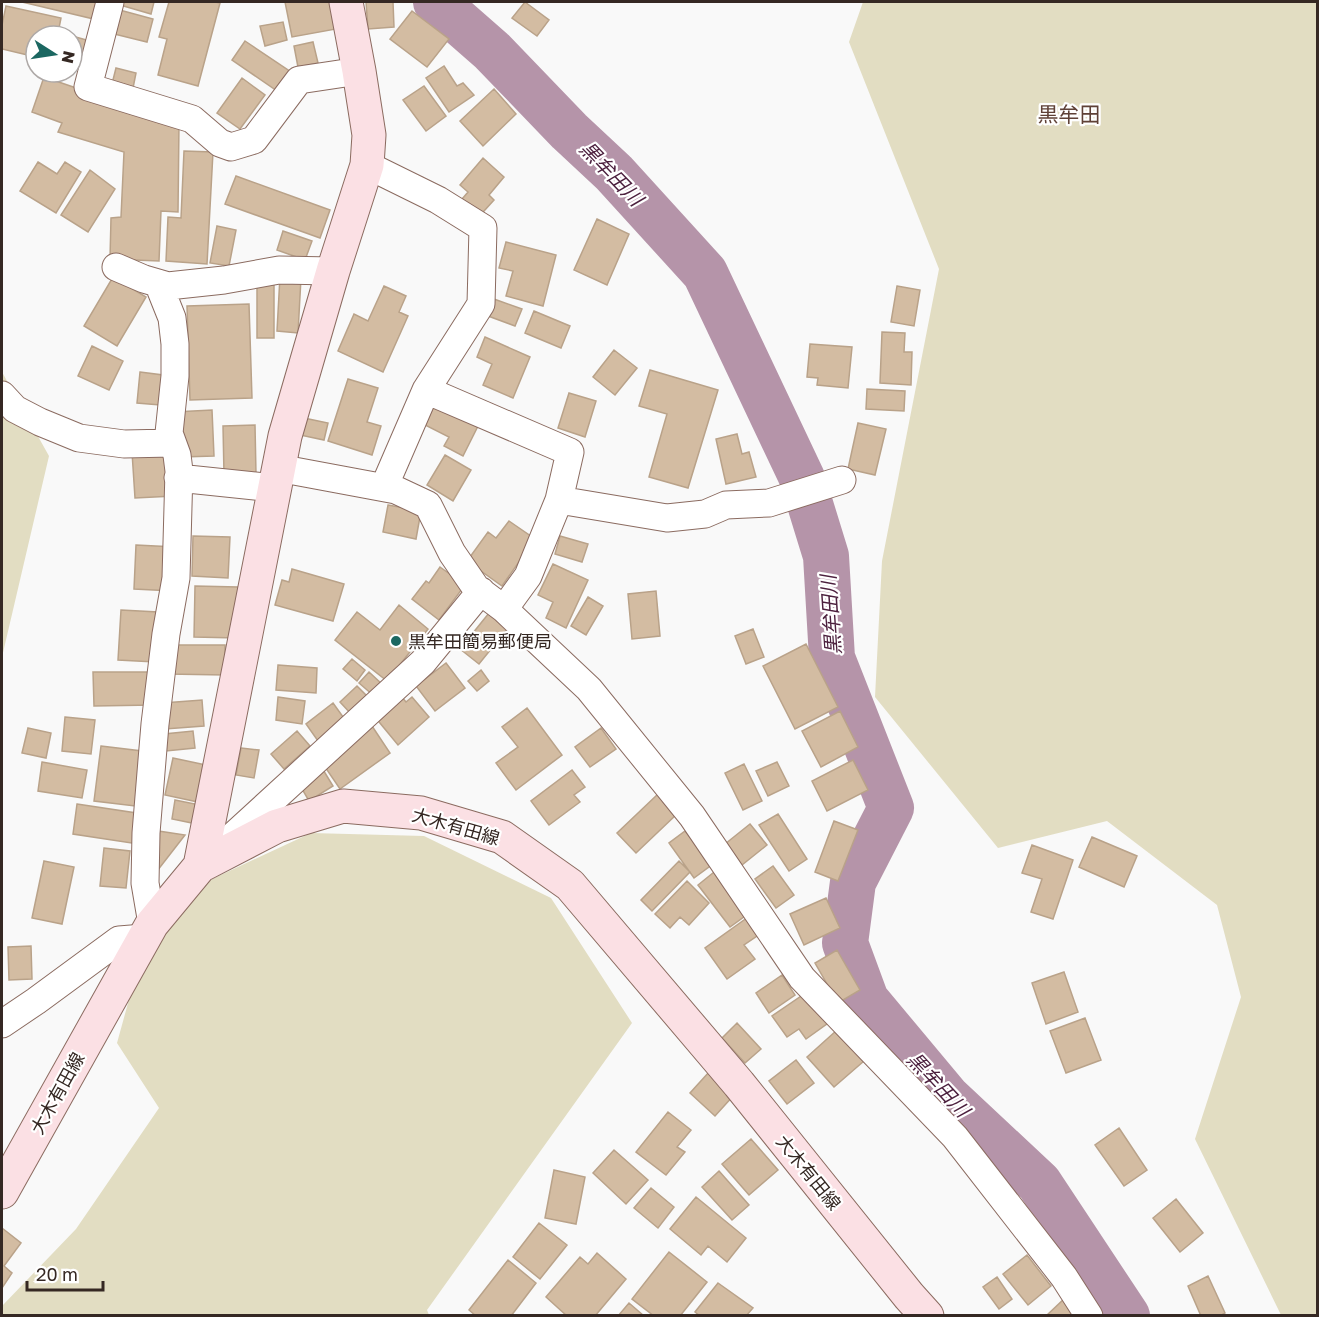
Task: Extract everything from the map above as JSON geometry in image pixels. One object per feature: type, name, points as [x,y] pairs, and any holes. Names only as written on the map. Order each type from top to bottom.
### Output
[{"type":"main road","points":[[200,866],[285,436],[333,271],[368,165],[369,135],[346,2]]},
{"type":"main road","name":"大木有田線","points":[[6,1173],[148,931],[200,866],[277,826],[343,806],[422,813],[502,837],[570,885],[739,1084],[927,1316]]},
{"type":"street","points":[[110,2],[88,87],[192,119],[220,143],[231,147],[254,140],[299,80],[359,71]]},
{"type":"street","points":[[368,165],[438,201],[483,228],[481,304],[426,390],[384,487]]},
{"type":"street","points":[[116,267],[168,286],[224,280],[279,270],[333,271]]},
{"type":"street","points":[[2,1024],[119,940],[148,931],[145,883],[146,833],[158,701],[176,578],[178,478],[177,455],[169,433],[175,376],[175,344],[172,318],[158,283]]},
{"type":"street","points":[[426,390],[570,452],[559,500],[528,576],[504,609]]},
{"type":"street","points":[[2,395],[15,409],[79,438],[124,444],[172,443]]},
{"type":"street","points":[[178,478],[276,478],[384,487],[428,505],[452,553],[476,588],[504,609],[589,689],[692,816],[802,978],[955,1137],[1064,1277],[1089,1316]]},
{"type":"street","points":[[559,500],[667,518],[705,514],[726,505],[769,503],[834,483]]},
{"type":"street","points":[[200,866],[423,662],[481,591]]},
{"type":"shaded area","points":[[863,2],[1317,2],[1317,1315],[1281,1315],[1195,1139],[1241,997],[1217,905],[1107,821],[998,848],[875,697],[882,561],[939,269],[849,42]]},
{"type":"shaded area","points":[[2,372],[49,456],[2,657]]},
{"type":"shaded area","points":[[311,833],[424,836],[551,898],[632,1023],[427,1310],[429,1315],[2,1316],[2,1306],[76,1229],[159,1108],[117,1043],[141,956],[210,880]]},
{"type":"building","points":[[22,2],[103,2],[98,20]]},
{"type":"building","points":[[121,2],[154,2],[151,14],[120,5]]},
{"type":"building","points":[[169,2],[220,3],[198,86],[158,75],[167,39],[159,37]]},
{"type":"building","points":[[285,2],[331,2],[336,29],[292,37]]},
{"type":"building","points":[[366,2],[393,2],[394,27],[368,29]]},
{"type":"building","points":[[525,2],[549,20],[537,36],[512,18]]},
{"type":"building","points":[[6,6],[61,18],[60,24],[24,24],[24,54],[2,49],[2,25]]},
{"type":"building","points":[[116,9],[153,19],[147,42],[110,33]]},
{"type":"building","points":[[412,11],[449,39],[427,67],[390,39]]},
{"type":"building","points":[[283,22],[287,40],[265,46],[260,26]]},
{"type":"building","points":[[84,39],[94,42],[88,69],[84,68]]},
{"type":"building","points":[[245,41],[294,74],[280,93],[232,60]]},
{"type":"building","points":[[313,42],[318,63],[298,67],[294,46]]},
{"type":"building","points":[[444,66],[457,86],[463,83],[474,95],[449,112],[426,78]]},
{"type":"building","points":[[116,68],[136,73],[132,93],[111,88]]},
{"type":"building","points":[[242,78],[265,95],[240,129],[217,113]]},
{"type":"building","points":[[42,84],[65,84],[179,123],[178,212],[161,211],[159,261],[110,259],[111,218],[121,217],[124,152],[58,132],[62,123],[32,112]]},
{"type":"building","points":[[424,86],[446,116],[426,131],[403,100]]},
{"type":"building","points":[[494,89],[516,114],[483,146],[460,121]]},
{"type":"building","points":[[184,151],[213,152],[207,264],[166,261],[168,217],[181,218]]},
{"type":"building","points":[[483,158],[504,177],[489,195],[494,200],[475,221],[457,205],[468,192],[460,185]]},
{"type":"building","points":[[38,162],[57,174],[65,162],[81,172],[56,213],[20,191]]},
{"type":"building","points":[[90,170],[115,189],[88,232],[61,215]]},
{"type":"building","points":[[236,176],[330,210],[320,238],[225,204]]},
{"type":"building","points":[[597,219],[629,234],[607,285],[574,270]]},
{"type":"building","points":[[217,226],[236,230],[229,266],[210,263]]},
{"type":"building","points":[[283,231],[312,241],[305,260],[277,250]]},
{"type":"building","points":[[506,242],[556,255],[543,306],[506,296],[513,271],[499,268]]},
{"type":"building","points":[[280,276],[301,278],[298,333],[277,331]]},
{"type":"building","points":[[113,277],[146,297],[117,346],[84,326]]},
{"type":"building","points":[[257,279],[274,279],[274,338],[257,338]]},
{"type":"building","points":[[384,286],[406,296],[399,312],[408,316],[383,372],[338,351],[354,314],[368,321]]},
{"type":"building","points":[[897,286],[920,290],[914,326],[891,322]]},
{"type":"building","points":[[494,299],[522,309],[515,326],[488,316]]},
{"type":"building","points":[[249,304],[252,398],[190,400],[187,306]]},
{"type":"building","points":[[534,311],[570,326],[561,348],[525,333]]},
{"type":"building","points":[[882,332],[905,333],[904,352],[912,352],[911,385],[880,383]]},
{"type":"building","points":[[485,337],[530,357],[513,398],[483,385],[492,364],[477,357]]},
{"type":"building","points":[[810,344],[852,347],[848,388],[817,385],[818,378],[807,377]]},
{"type":"building","points":[[92,346],[123,361],[109,390],[78,376]]},
{"type":"building","points":[[614,350],[637,368],[615,395],[593,377]]},
{"type":"building","points":[[650,370],[718,390],[688,488],[649,477],[667,414],[639,406]]},
{"type":"building","points":[[140,372],[163,375],[160,405],[137,403]]},
{"type":"building","points":[[348,379],[378,388],[367,422],[381,426],[372,455],[328,441]]},
{"type":"building","points":[[867,389],[905,391],[904,411],[866,409]]},
{"type":"building","points":[[569,393],[596,401],[585,437],[558,428]]},
{"type":"building","points":[[435,404],[478,426],[463,456],[444,446],[449,437],[425,425]]},
{"type":"building","points":[[212,410],[214,456],[182,457],[174,412]]},
{"type":"building","points":[[304,418],[328,423],[324,440],[300,435]]},
{"type":"building","points":[[858,423],[886,429],[875,475],[848,469]]},
{"type":"building","points":[[255,425],[256,474],[224,475],[223,426]]},
{"type":"building","points":[[737,434],[742,454],[749,452],[756,477],[726,484],[716,439]]},
{"type":"building","points":[[171,450],[174,496],[135,498],[132,452]]},
{"type":"building","points":[[445,455],[471,470],[453,501],[427,485]]},
{"type":"building","points":[[388,505],[421,511],[416,539],[383,532]]},
{"type":"building","points":[[509,521],[535,539],[502,586],[467,561],[488,532],[496,538]]},
{"type":"building","points":[[193,536],[230,537],[228,578],[192,576]]},
{"type":"building","points":[[560,536],[588,544],[582,562],[555,554]]},
{"type":"building","points":[[136,545],[175,547],[173,591],[134,589]]},
{"type":"building","points":[[553,564],[588,580],[566,628],[546,618],[553,602],[538,595]]},
{"type":"building","points":[[440,567],[465,585],[439,620],[412,599],[426,581],[429,583]]},
{"type":"building","points":[[292,569],[344,584],[333,621],[275,605],[282,580],[289,582]]},
{"type":"building","points":[[195,586],[238,587],[237,638],[194,637]]},
{"type":"building","points":[[656,591],[660,636],[632,639],[628,594]]},
{"type":"building","points":[[588,597],[603,606],[586,635],[571,626]]},
{"type":"building","points":[[399,605],[428,629],[387,681],[335,640],[357,612],[380,630]]},
{"type":"building","points":[[121,610],[158,612],[155,662],[118,660]]},
{"type":"building","points":[[489,613],[508,628],[479,664],[460,649]]},
{"type":"building","points":[[753,629],[764,657],[746,664],[735,636]]},
{"type":"building","points":[[806,644],[838,707],[795,729],[763,666]]},
{"type":"building","points":[[168,645],[225,645],[225,675],[167,674]]},
{"type":"building","points":[[352,659],[365,670],[357,681],[343,669]]},
{"type":"building","points":[[446,663],[465,688],[435,711],[416,686]]},
{"type":"building","points":[[278,665],[317,668],[316,693],[276,690]]},
{"type":"building","points":[[481,670],[489,681],[477,691],[468,681]]},
{"type":"building","points":[[93,672],[153,672],[153,705],[94,706]]},
{"type":"building","points":[[369,672],[383,685],[374,696],[359,683]]},
{"type":"building","points":[[357,686],[369,698],[352,715],[340,702]]},
{"type":"building","points":[[401,696],[406,702],[412,697],[429,717],[398,745],[375,717]]},
{"type":"building","points":[[278,697],[305,701],[302,724],[276,720]]},
{"type":"building","points":[[202,700],[204,726],[165,729],[163,703]]},
{"type":"building","points":[[333,703],[346,721],[318,741],[306,724]]},
{"type":"building","points":[[527,708],[562,755],[516,790],[496,763],[518,747],[502,727]]},
{"type":"building","points":[[840,711],[858,747],[821,767],[802,731]]},
{"type":"building","points":[[65,717],[95,720],[91,754],[62,751]]},
{"type":"building","points":[[372,726],[390,753],[340,789],[321,761]]},
{"type":"building","points":[[28,728],[51,733],[46,758],[22,753]]},
{"type":"building","points":[[601,728],[616,749],[590,767],[575,747]]},
{"type":"building","points":[[193,731],[195,748],[166,751],[164,734]]},
{"type":"building","points":[[297,731],[310,746],[284,769],[271,754]]},
{"type":"building","points":[[101,746],[142,751],[135,806],[94,801]]},
{"type":"building","points":[[241,748],[259,750],[254,778],[236,775]]},
{"type":"building","points":[[173,758],[206,765],[198,802],[165,795]]},
{"type":"building","points":[[853,760],[868,790],[827,811],[812,781]]},
{"type":"building","points":[[42,762],[87,770],[82,798],[38,791]]},
{"type":"building","points":[[777,762],[789,786],[768,796],[756,771]]},
{"type":"building","points":[[744,764],[762,801],[743,810],[725,773]]},
{"type":"building","points":[[322,768],[333,786],[309,801],[298,782]]},
{"type":"building","points":[[572,770],[585,787],[574,795],[580,802],[549,825],[531,801]]},
{"type":"building","points":[[659,793],[678,813],[636,853],[617,833]]},
{"type":"building","points":[[175,800],[200,805],[197,824],[172,819]]},
{"type":"building","points":[[77,804],[143,814],[138,844],[73,834]]},
{"type":"building","points":[[778,814],[807,859],[789,871],[759,825]]},
{"type":"building","points":[[834,821],[858,830],[838,881],[815,872]]},
{"type":"building","points":[[750,824],[767,845],[742,865],[725,844]]},
{"type":"building","points":[[152,830],[185,835],[154,875]]},
{"type":"building","points":[[685,831],[694,842],[700,838],[717,861],[694,878],[669,843]]},
{"type":"building","points":[[1092,837],[1137,856],[1124,887],[1079,867]]},
{"type":"building","points":[[1032,845],[1073,860],[1053,919],[1031,912],[1042,879],[1022,873]]},
{"type":"building","points":[[104,848],[130,851],[126,888],[100,886]]},
{"type":"building","points":[[44,861],[74,867],[62,924],[32,918]]},
{"type":"building","points":[[679,861],[690,872],[652,911],[641,900]]},
{"type":"building","points":[[773,866],[794,895],[776,908],[755,879]]},
{"type":"building","points":[[719,868],[752,911],[730,927],[698,885]]},
{"type":"building","points":[[687,881],[709,903],[689,925],[680,917],[670,928],[655,914]]},
{"type":"building","points":[[826,898],[840,928],[804,945],[790,914]]},
{"type":"building","points":[[751,915],[763,932],[744,945],[755,959],[727,979],[705,948]]},
{"type":"building","points":[[31,946],[32,979],[9,980],[8,947]]},
{"type":"building","points":[[837,950],[860,990],[838,1003],[815,963]]},
{"type":"building","points":[[1064,972],[1078,1012],[1046,1024],[1032,983]]},
{"type":"building","points":[[782,975],[795,995],[769,1013],[756,993]]},
{"type":"building","points":[[810,990],[831,1021],[806,1039],[799,1029],[787,1037],[772,1016]]},
{"type":"building","points":[[1085,1018],[1101,1060],[1066,1073],[1050,1031]]},
{"type":"building","points":[[737,1023],[761,1049],[745,1063],[722,1038]]},
{"type":"building","points":[[837,1030],[864,1061],[834,1087],[807,1057]]},
{"type":"building","points":[[796,1060],[814,1083],[787,1104],[769,1081]]},
{"type":"building","points":[[709,1072],[734,1095],[715,1116],[690,1093]]},
{"type":"building","points":[[668,1112],[691,1130],[677,1147],[685,1152],[666,1175],[636,1152]]},
{"type":"building","points":[[1119,1128],[1147,1170],[1124,1186],[1095,1145]]},
{"type":"building","points":[[751,1139],[778,1170],[749,1195],[722,1164]]},
{"type":"building","points":[[614,1150],[648,1180],[626,1204],[593,1173]]},
{"type":"building","points":[[554,1170],[585,1177],[576,1224],[545,1218]]},
{"type":"building","points":[[719,1171],[749,1205],[732,1220],[702,1187]]},
{"type":"building","points":[[651,1188],[674,1207],[658,1228],[634,1208]]},
{"type":"building","points":[[696,1197],[746,1238],[727,1262],[708,1246],[701,1255],[670,1229]]},
{"type":"building","points":[[1176,1199],[1203,1233],[1180,1252],[1153,1218]]},
{"type":"building","points":[[539,1223],[567,1245],[540,1279],[513,1257]]},
{"type":"building","points":[[2,1228],[21,1243],[4,1266],[12,1273],[2,1288]]},
{"type":"building","points":[[669,1252],[707,1282],[680,1316],[654,1316],[632,1299]]},
{"type":"building","points":[[597,1253],[626,1279],[595,1316],[567,1316],[546,1297],[580,1257],[588,1264]]},
{"type":"building","points":[[1027,1255],[1051,1286],[1028,1305],[1003,1274]]},
{"type":"building","points":[[508,1260],[536,1283],[511,1316],[476,1316],[469,1310]]},
{"type":"building","points":[[1208,1276],[1225,1313],[1220,1316],[1201,1316],[1188,1286]]},
{"type":"building","points":[[997,1277],[1012,1299],[999,1309],[983,1287]]},
{"type":"building","points":[[718,1283],[753,1308],[746,1316],[700,1316],[695,1312]]},
{"type":"building","points":[[1064,1299],[1075,1316],[1046,1316]]},
{"type":"building","points":[[629,1303],[644,1316],[618,1316]]},
{"type":"waterway","name":"黒牟田川","points":[[436,2],[492,51],[569,131],[614,173],[705,273],[802,478],[826,556],[832,658],[891,808],[853,882],[845,943],[866,1000],[947,1097],[1039,1183],[1127,1316]]},
{"type":"place","name":"黒牟田簡易郵便局","points":[[396,641]]},
{"type":"district","name":"黒牟田","points":[[1069,114]]}]
